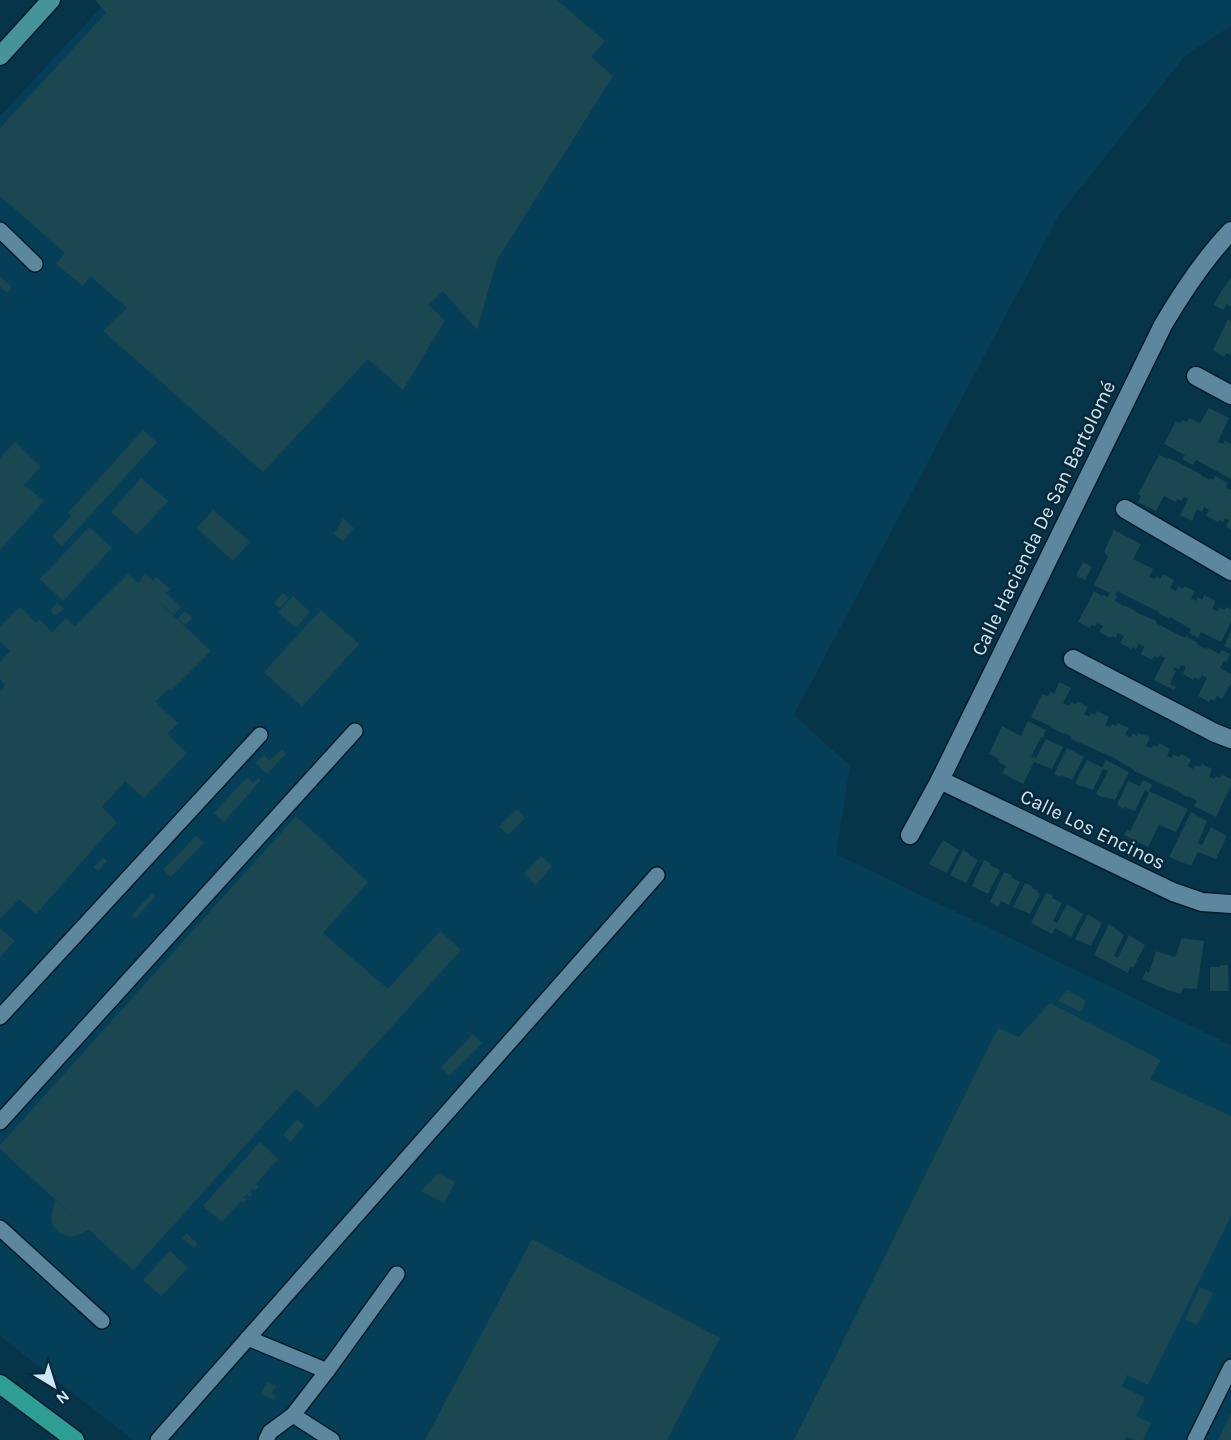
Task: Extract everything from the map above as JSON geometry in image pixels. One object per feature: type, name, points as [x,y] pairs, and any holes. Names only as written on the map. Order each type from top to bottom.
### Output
[{"type":"main road","points":[[0,56],[51,0]]},
{"type":"main road","points":[[0,1384],[75,1440]]},
{"type":"street","name":"Calle Hacienda De San Bartolomé","points":[[910,835],[940,780],[1163,325],[1186,286],[1213,249],[1231,231]]},
{"type":"street","points":[[1196,376],[1231,395]]},
{"type":"street","points":[[1125,509],[1231,571]]},
{"type":"street","points":[[1073,659],[1215,733],[1231,739]]},
{"type":"street","name":"Calle Los Encinos","points":[[940,780],[1173,892],[1202,902],[1231,904]]},
{"type":"lane","points":[[0,230],[35,264]]},
{"type":"lane","points":[[0,1122],[355,731]]},
{"type":"lane","points":[[0,1017],[260,735]]},
{"type":"lane","points":[[158,1440],[657,875]]},
{"type":"lane","points":[[0,1228],[102,1321]]},
{"type":"lane","points":[[266,1440],[270,1432],[293,1415],[397,1274]]},
{"type":"lane","points":[[248,1338],[327,1371]]},
{"type":"lane","points":[[1195,1440],[1231,1367]]},
{"type":"lane","points":[[293,1415],[332,1440]]},
{"type":"shaded area","points":[[108,0],[1231,0],[1231,26],[1185,56],[1059,215],[794,715],[850,766],[836,854],[1231,1045],[1231,1440],[133,1440],[0,1336],[0,116]]},
{"type":"building","points":[[95,0],[557,0],[605,41],[591,57],[613,76],[497,260],[477,330],[443,291],[428,305],[445,320],[403,390],[368,359],[263,472],[103,331],[127,308],[90,276],[83,286],[56,264],[65,253],[0,196],[0,128],[106,13]]},
{"type":"building","points":[[0,276],[12,287],[7,293],[0,286]]},
{"type":"building","points":[[1231,278],[1231,307],[1227,304],[1223,310],[1214,305]]},
{"type":"building","points":[[1228,319],[1231,321],[1231,352],[1230,355],[1226,353],[1224,357],[1213,350]]},
{"type":"building","points":[[1209,408],[1229,418],[1218,442],[1223,444],[1225,440],[1231,444],[1231,479],[1196,460],[1193,465],[1182,459],[1185,455],[1164,444],[1176,421],[1187,422],[1189,418],[1200,423]]},
{"type":"building","points":[[143,430],[157,442],[62,546],[52,537],[71,516],[68,513]]},
{"type":"building","points":[[15,442],[41,467],[24,485],[44,501],[0,550],[0,458]]},
{"type":"building","points":[[1159,455],[1210,480],[1210,478],[1213,480],[1215,476],[1228,483],[1226,488],[1231,490],[1231,530],[1226,527],[1229,520],[1225,518],[1223,522],[1219,520],[1218,522],[1206,516],[1209,510],[1204,507],[1202,512],[1197,509],[1192,521],[1180,515],[1188,499],[1184,497],[1182,501],[1177,499],[1176,502],[1164,496],[1156,511],[1138,502],[1141,496],[1138,494]]},
{"type":"building","points":[[141,478],[168,501],[137,535],[111,512]]},
{"type":"building","points":[[213,510],[250,542],[233,561],[197,528]]},
{"type":"building","points":[[343,518],[354,528],[343,541],[334,534]]},
{"type":"building","points":[[89,527],[112,548],[63,601],[40,579]]},
{"type":"building","points":[[1114,530],[1141,544],[1133,559],[1153,569],[1149,577],[1154,579],[1156,576],[1160,579],[1163,574],[1174,580],[1170,588],[1176,591],[1178,586],[1182,589],[1184,586],[1195,591],[1191,598],[1196,601],[1198,597],[1202,600],[1204,595],[1216,601],[1212,609],[1217,611],[1219,607],[1224,610],[1226,607],[1231,609],[1231,622],[1221,642],[1201,632],[1198,638],[1189,633],[1191,629],[1170,617],[1169,619],[1117,591],[1115,595],[1117,596],[1115,601],[1157,621],[1156,623],[1185,638],[1186,636],[1206,649],[1207,647],[1219,654],[1222,650],[1230,654],[1220,668],[1231,674],[1231,683],[1222,699],[1217,696],[1214,701],[1211,699],[1209,702],[1198,696],[1207,678],[1202,675],[1199,680],[1195,677],[1193,680],[1183,674],[1186,667],[1181,665],[1179,670],[1174,667],[1173,670],[1176,671],[1170,684],[1176,687],[1174,690],[1154,680],[1165,658],[1160,655],[1158,658],[1154,656],[1152,660],[1141,654],[1144,647],[1139,644],[1136,649],[1133,647],[1131,649],[1120,643],[1124,636],[1118,633],[1116,638],[1112,636],[1111,638],[1099,632],[1103,626],[1097,623],[1095,627],[1091,625],[1090,628],[1078,622],[1094,591],[1108,597],[1110,593],[1094,585],[1108,557],[1104,552]]},
{"type":"building","points":[[1083,562],[1092,567],[1085,580],[1076,575]]},
{"type":"building","points":[[128,574],[138,583],[145,574],[153,581],[156,577],[170,589],[166,593],[181,607],[174,615],[156,599],[211,651],[172,690],[170,688],[155,702],[178,723],[167,734],[187,753],[144,798],[125,781],[102,807],[117,822],[36,914],[19,899],[0,919],[0,690],[5,685],[0,679],[0,662],[10,651],[0,641],[0,626],[20,607],[36,623],[40,619],[52,633],[66,618],[75,626]]},
{"type":"building","points":[[283,593],[289,598],[279,608],[274,603]]},
{"type":"building","points":[[293,596],[310,612],[296,628],[278,612]]},
{"type":"building","points":[[57,603],[64,609],[57,615],[53,614],[51,609]]},
{"type":"building","points":[[321,610],[359,644],[302,707],[264,672]]},
{"type":"building","points":[[185,611],[192,618],[185,625],[178,618]]},
{"type":"building","points":[[1231,631],[1231,649],[1224,646]]},
{"type":"building","points":[[1059,682],[1071,688],[1063,703],[1069,706],[1071,702],[1076,704],[1077,701],[1088,707],[1084,714],[1089,717],[1091,713],[1095,715],[1097,711],[1109,717],[1105,725],[1110,727],[1118,723],[1129,728],[1125,735],[1131,737],[1133,733],[1137,736],[1138,733],[1150,737],[1146,746],[1157,747],[1159,743],[1170,749],[1167,756],[1172,758],[1173,754],[1179,757],[1181,754],[1191,759],[1188,766],[1193,769],[1195,765],[1200,767],[1202,764],[1212,769],[1209,777],[1214,779],[1222,775],[1231,779],[1231,786],[1216,817],[1194,806],[1197,801],[1188,796],[1134,771],[1114,758],[1071,739],[1072,737],[1031,717],[1042,694],[1048,696],[1050,691],[1054,694]]},
{"type":"building","points":[[1028,721],[1046,730],[1031,757],[1036,758],[1046,739],[1063,747],[1052,769],[1034,762],[1023,784],[1002,773],[1006,766],[989,754],[1002,726],[1021,736]]},
{"type":"building","points":[[1067,748],[1084,757],[1072,780],[1054,774]]},
{"type":"building","points":[[282,749],[286,754],[267,774],[256,763],[264,755],[270,761]]},
{"type":"building","points":[[1087,760],[1102,767],[1106,760],[1129,772],[1115,800],[1096,794],[1108,771],[1103,769],[1093,790],[1075,783]]},
{"type":"building","points":[[247,777],[253,783],[258,778],[261,780],[224,822],[214,813]]},
{"type":"building","points":[[1143,780],[1153,785],[1149,791],[1188,809],[1176,832],[1159,825],[1148,847],[1124,835],[1127,829],[1130,831],[1149,793],[1145,790],[1135,811],[1124,807],[1123,809],[1117,805],[1128,781],[1140,786]]},
{"type":"building","points":[[517,809],[525,818],[508,835],[499,826]]},
{"type":"building","points":[[1191,812],[1207,821],[1198,843],[1202,845],[1211,827],[1227,836],[1216,859],[1198,852],[1191,866],[1169,857]]},
{"type":"building","points":[[296,816],[368,882],[323,933],[388,989],[440,931],[461,950],[318,1108],[296,1089],[133,1270],[89,1230],[71,1237],[57,1231],[52,1224],[51,1217],[55,1200],[84,1226],[0,1149],[0,1145]]},
{"type":"building","points":[[196,836],[204,843],[171,877],[163,870]]},
{"type":"building","points":[[943,840],[959,850],[947,873],[929,864]]},
{"type":"building","points":[[963,850],[978,860],[966,883],[950,875]]},
{"type":"building","points":[[541,856],[552,866],[536,885],[524,874]]},
{"type":"building","points":[[103,857],[107,861],[98,871],[94,867]]},
{"type":"building","points":[[984,860],[1000,870],[988,894],[972,886]]},
{"type":"building","points":[[1004,872],[1020,882],[1009,905],[1001,901],[998,907],[990,902]]},
{"type":"building","points":[[1025,883],[1040,894],[1030,914],[1013,907]]},
{"type":"building","points":[[152,893],[155,897],[135,919],[132,915]]},
{"type":"building","points":[[1046,893],[1053,895],[1052,898],[1062,903],[1053,921],[1057,923],[1067,904],[1083,914],[1071,937],[1055,928],[1052,934],[1031,923]]},
{"type":"building","points":[[1088,914],[1102,923],[1091,946],[1075,939]]},
{"type":"building","points":[[1109,924],[1124,935],[1114,956],[1118,958],[1129,935],[1145,945],[1128,973],[1094,955]]},
{"type":"building","points":[[0,928],[15,941],[0,957]]},
{"type":"building","points":[[1182,938],[1204,941],[1197,989],[1183,988],[1181,994],[1142,979],[1146,971],[1149,973],[1156,951],[1175,957]]},
{"type":"building","points":[[1220,965],[1228,965],[1229,991],[1210,991],[1210,967],[1220,967]]},
{"type":"building","points":[[1067,990],[1086,1001],[1081,1012],[1058,1001]]},
{"type":"building","points":[[1050,1003],[1161,1060],[1150,1079],[1231,1116],[1231,1216],[1148,1385],[1127,1375],[1122,1386],[1145,1398],[1136,1416],[1151,1423],[1143,1440],[1135,1440],[1126,1436],[1124,1440],[794,1440],[998,1028],[1019,1037]]},
{"type":"building","points":[[473,1034],[482,1043],[449,1076],[441,1067]]},
{"type":"building","points":[[297,1119],[304,1126],[290,1142],[283,1135]]},
{"type":"building","points":[[260,1142],[278,1159],[256,1184],[259,1187],[255,1191],[252,1188],[250,1197],[247,1194],[243,1198],[246,1200],[243,1203],[241,1201],[222,1222],[203,1206]]},
{"type":"building","points":[[438,1173],[455,1182],[444,1203],[421,1191]]},
{"type":"building","points":[[186,1233],[198,1244],[194,1248],[182,1238]]},
{"type":"building","points":[[532,1239],[720,1338],[667,1440],[425,1440]]},
{"type":"building","points":[[170,1251],[188,1268],[161,1296],[143,1280]]},
{"type":"building","points":[[1200,1287],[1213,1293],[1197,1325],[1185,1319]]},
{"type":"building","points":[[267,1382],[276,1386],[272,1393],[276,1395],[274,1400],[261,1394]]},
{"type":"building","points":[[1231,1413],[1231,1440],[1218,1440]]}]
